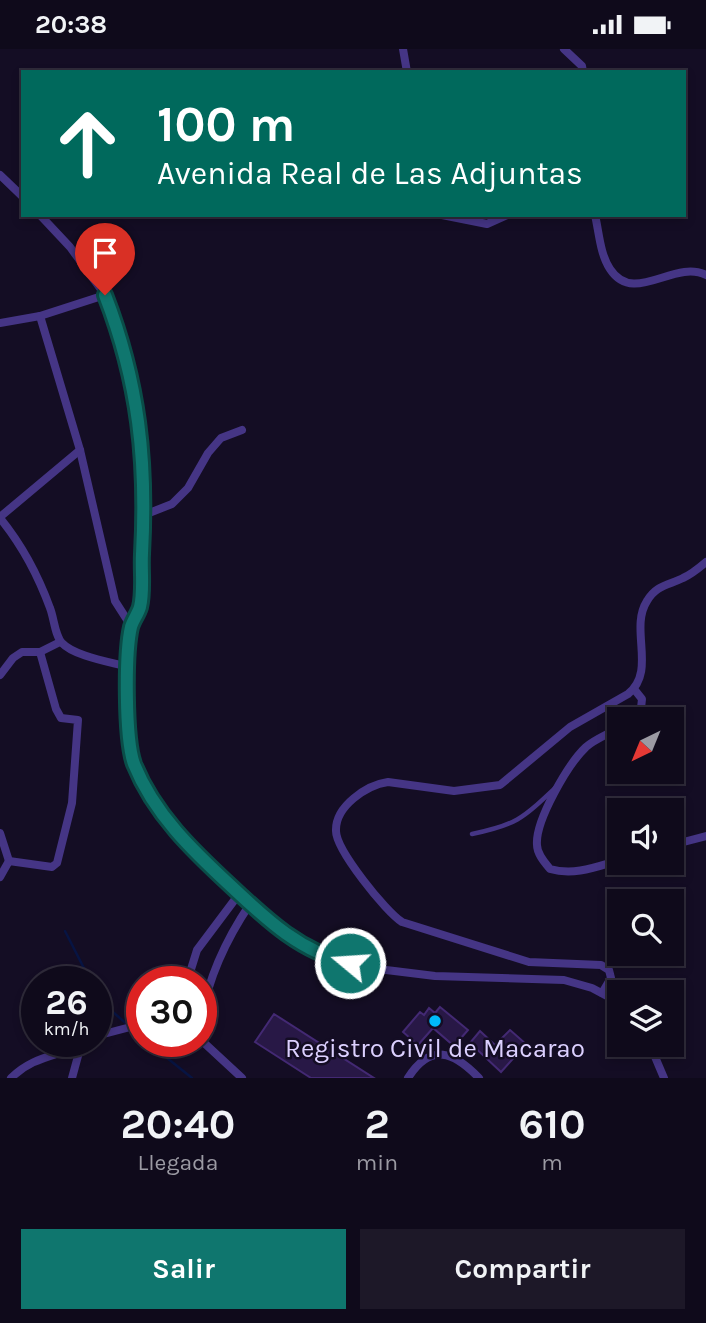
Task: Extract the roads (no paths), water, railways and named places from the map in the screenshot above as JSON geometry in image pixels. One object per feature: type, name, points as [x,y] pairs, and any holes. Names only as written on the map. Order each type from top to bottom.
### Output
[{"type":"street","points":[[396,49],[406,67]]},
{"type":"street","points":[[403,49],[406,67]]},
{"type":"street","points":[[564,49],[582,66],[583,70]]},
{"type":"street","points":[[0,175],[21,195]]},
{"type":"street","points":[[42,217],[70,247],[105,295],[121,336],[138,418],[145,492],[140,607],[131,626],[127,700],[133,761],[156,806],[188,847],[250,904],[294,941],[330,959],[370,968],[435,976],[564,980],[592,988],[607,996]]},
{"type":"street","points":[[453,217],[487,223],[502,217]]},
{"type":"street","points":[[595,217],[609,268],[622,281],[643,284],[677,272],[698,271],[706,275]]},
{"type":"street","points":[[0,323],[40,316],[105,295]]},
{"type":"street","points":[[40,316],[80,450],[115,601],[131,626]]},
{"type":"street","points":[[144,515],[172,504],[188,488],[208,453],[221,438],[242,430]]},
{"type":"street","points":[[80,450],[0,518],[19,542],[38,579],[60,642],[73,651],[128,667]]},
{"type":"street","points":[[602,993],[611,978],[609,970],[601,965],[529,962],[402,922],[390,914],[370,889],[343,849],[336,827],[353,800],[363,790],[378,783],[388,782],[454,792],[500,785],[569,727],[634,689],[642,667],[639,619],[648,599],[663,584],[682,579],[706,562]]},
{"type":"street","points":[[0,675],[13,658],[22,652],[40,652],[60,642]]},
{"type":"street","points":[[9,861],[52,867],[57,863],[72,803],[78,720],[61,718],[40,652]]},
{"type":"street","points":[[634,689],[642,699],[641,707]]},
{"type":"street","points":[[607,734],[587,746],[574,761],[547,808],[538,832],[536,848],[550,869],[576,872],[607,864]]},
{"type":"street","points":[[0,833],[9,861],[0,877]]},
{"type":"street","points":[[684,842],[706,836]]},
{"type":"street","points":[[192,966],[197,950],[239,894]]},
{"type":"street","points":[[217,967],[237,924],[250,904]]},
{"type":"street","points":[[408,1078],[434,1054],[445,1054],[467,1065],[479,1078]]},
{"type":"street","points":[[217,1055],[242,1078]]},
{"type":"street","points":[[11,1078],[21,1068],[43,1057]]},
{"type":"street","points":[[72,1078],[79,1057]]},
{"type":"street","points":[[655,1057],[664,1078]]},
{"type":"lane","points":[[472,834],[505,827],[524,817],[563,780]]},
{"type":"waterway","points":[[65,931],[83,966]]},
{"type":"waterway","points":[[112,1011],[126,1023]]},
{"type":"waterway","points":[[166,1057],[192,1078]]},
{"type":"place","name":"Registro Civil de Macarao","points":[[435,1021]]}]
